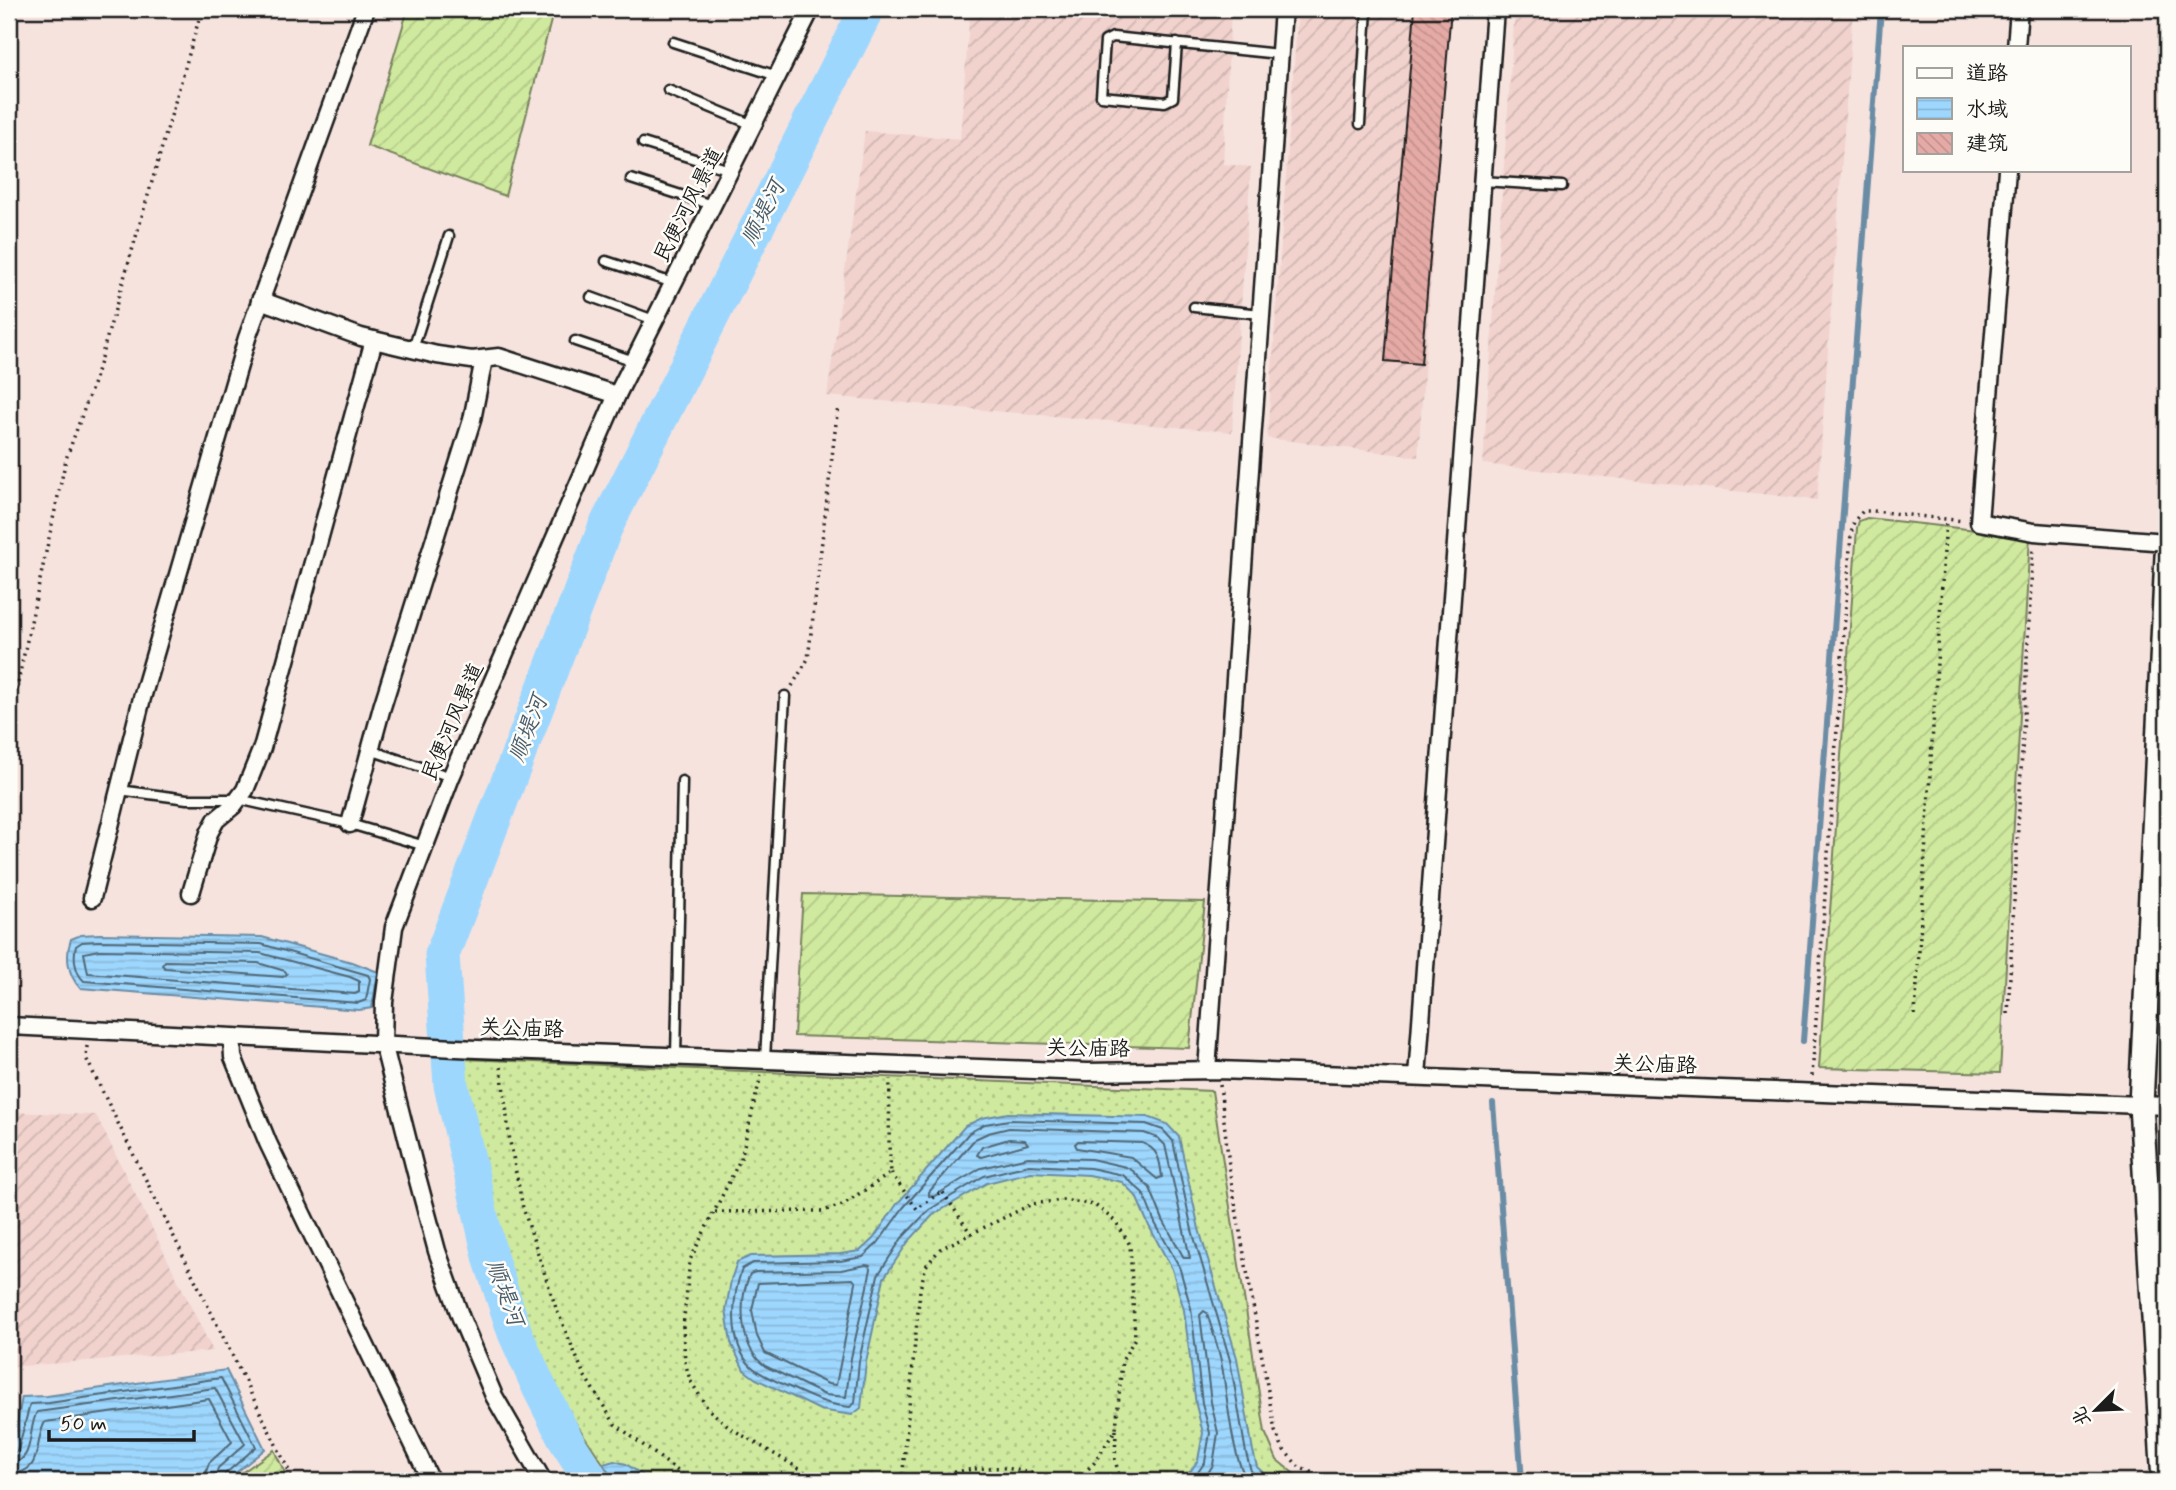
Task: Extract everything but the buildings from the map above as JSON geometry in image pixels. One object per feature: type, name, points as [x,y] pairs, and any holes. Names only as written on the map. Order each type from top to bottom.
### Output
[{"type":"street","points":[[92,898],[142,698],[247,338],[366,9]]},
{"type":"street","name":"民便河风景道","points":[[543,1481],[494,1396],[461,1318],[437,1251],[383,1043],[384,1002],[394,927],[452,777],[617,396],[811,9]]},
{"type":"street","points":[[1213,1070],[1283,9]]},
{"type":"street","points":[[1417,1077],[1495,9]]},
{"type":"street","points":[[2016,46],[2019,9]]},
{"type":"street","points":[[2007,172],[1979,522],[2034,533],[2167,542]]},
{"type":"street","points":[[260,300],[374,340],[472,360],[499,357],[617,396]]},
{"type":"street","points":[[191,893],[209,834],[216,820],[233,806],[245,790],[262,748],[374,340]]},
{"type":"street","points":[[350,824],[370,750],[472,420],[484,359]]},
{"type":"street","points":[[2164,1481],[2141,1105],[2167,556]]},
{"type":"street","name":"关公庙路","points":[[9,1026],[477,1049],[1087,1072],[1213,1070],[2167,1106]]},
{"type":"street","points":[[232,1038],[233,1057],[268,1143],[431,1481]]},
{"type":"lane","points":[[1360,124],[1367,9]]},
{"type":"lane","points":[[1177,43],[1173,98],[1164,102],[1101,96],[1105,41],[1114,37],[1177,43],[1279,54]]},
{"type":"lane","points":[[673,42],[777,76]]},
{"type":"lane","points":[[668,90],[753,125]]},
{"type":"lane","points":[[643,143],[730,170]]},
{"type":"lane","points":[[631,179],[712,205]]},
{"type":"lane","points":[[1482,181],[1562,186]]},
{"type":"lane","points":[[413,349],[449,236]]},
{"type":"lane","points":[[606,261],[673,283]]},
{"type":"lane","points":[[591,297],[655,320]]},
{"type":"lane","points":[[1194,307],[1261,314]]},
{"type":"lane","points":[[575,341],[634,361]]},
{"type":"lane","points":[[765,1059],[785,696]]},
{"type":"lane","points":[[370,750],[452,777]]},
{"type":"lane","points":[[676,1056],[682,780]]},
{"type":"lane","points":[[119,790],[187,799],[238,799],[350,824],[425,846]]},
{"type":"path","points":[[9,724],[66,459],[98,369],[202,9]]},
{"type":"path","points":[[785,696],[808,659],[838,406]]},
{"type":"path","points":[[1811,1092],[1854,521],[1863,511],[1979,522]]},
{"type":"path","points":[[1915,1015],[1946,519]]},
{"type":"path","points":[[2008,1014],[2034,533]]},
{"type":"path","points":[[88,1030],[86,1058],[295,1481]]},
{"type":"path","points":[[499,1049],[510,1142],[523,1208],[556,1308],[584,1375],[615,1424],[691,1481]]},
{"type":"path","points":[[765,1059],[741,1158],[690,1260],[683,1327],[685,1362],[690,1380],[708,1409],[732,1429],[820,1481]]},
{"type":"path","points":[[891,1064],[891,1173],[917,1209],[942,1191],[971,1234]]},
{"type":"path","points":[[1213,1070],[1275,1431],[1284,1450],[1300,1468],[1334,1481]]},
{"type":"path","points":[[715,1212],[823,1211],[842,1205],[891,1173]]},
{"type":"path","points":[[901,1481],[920,1289],[926,1266],[940,1249],[1032,1204],[1063,1200],[1096,1205],[1116,1222],[1130,1245],[1135,1338],[1122,1361],[1115,1459],[1119,1476]]},
{"type":"path","points":[[1077,1480],[1094,1463],[1116,1429]]},
{"type":"path","points":[[913,1481],[980,1468],[1005,1468],[1077,1480],[1101,1475],[1119,1476],[1128,1481]]},
{"type":"shaded area","points":[[970,9],[1231,9],[1223,164],[1251,167],[1232,432],[827,396],[865,131],[960,139]]},
{"type":"shaded area","points":[[1298,9],[1450,9],[1418,457],[1267,438]]},
{"type":"shaded area","points":[[1515,9],[1853,9],[1817,500],[1483,464]]},
{"type":"shaded area","points":[[9,1112],[96,1115],[213,1351],[9,1367]]},
{"type":"green space","points":[[408,9],[554,9],[505,196],[367,146]]},
{"type":"green space","points":[[1867,518],[2030,536],[2000,1073],[1819,1068],[1857,528],[1859,521]]},
{"type":"green space","points":[[803,894],[1205,902],[1189,1048],[794,1036]]},
{"type":"green space","points":[[464,1059],[1212,1091],[1265,1432],[1277,1460],[1303,1481],[615,1481],[564,1403],[519,1297],[476,1147],[466,1095]]},
{"type":"green space","points":[[274,1450],[289,1481],[230,1481]]},
{"type":"water","points":[[81,935],[262,937],[378,972],[372,1008],[359,1010],[80,988],[69,965],[71,939]]},
{"type":"water","points":[[1008,1113],[1148,1117],[1167,1124],[1179,1137],[1199,1229],[1237,1358],[1257,1467],[1271,1480],[1276,1481],[1184,1481],[1198,1460],[1203,1433],[1196,1405],[1184,1310],[1172,1269],[1136,1196],[1122,1182],[1089,1175],[1031,1172],[987,1183],[933,1215],[908,1242],[884,1278],[866,1362],[861,1408],[852,1415],[820,1410],[756,1379],[744,1370],[731,1343],[726,1310],[737,1262],[751,1256],[860,1251],[873,1239],[897,1204],[965,1126],[982,1118]]},
{"type":"water","points":[[226,1370],[265,1449],[226,1481],[9,1481],[9,1466],[22,1397],[47,1396]]},
{"type":"water","points":[[614,1461],[626,1464],[651,1481],[614,1481],[603,1464]]},
{"type":"waterway","name":"顺堤河","points":[[592,1481],[567,1442],[539,1387],[515,1333],[491,1260],[451,1085],[442,955],[605,528],[867,9]]},
{"type":"waterway","points":[[1803,1041],[1881,9]]},
{"type":"waterway","points":[[1493,1103],[1522,1481]]}]
